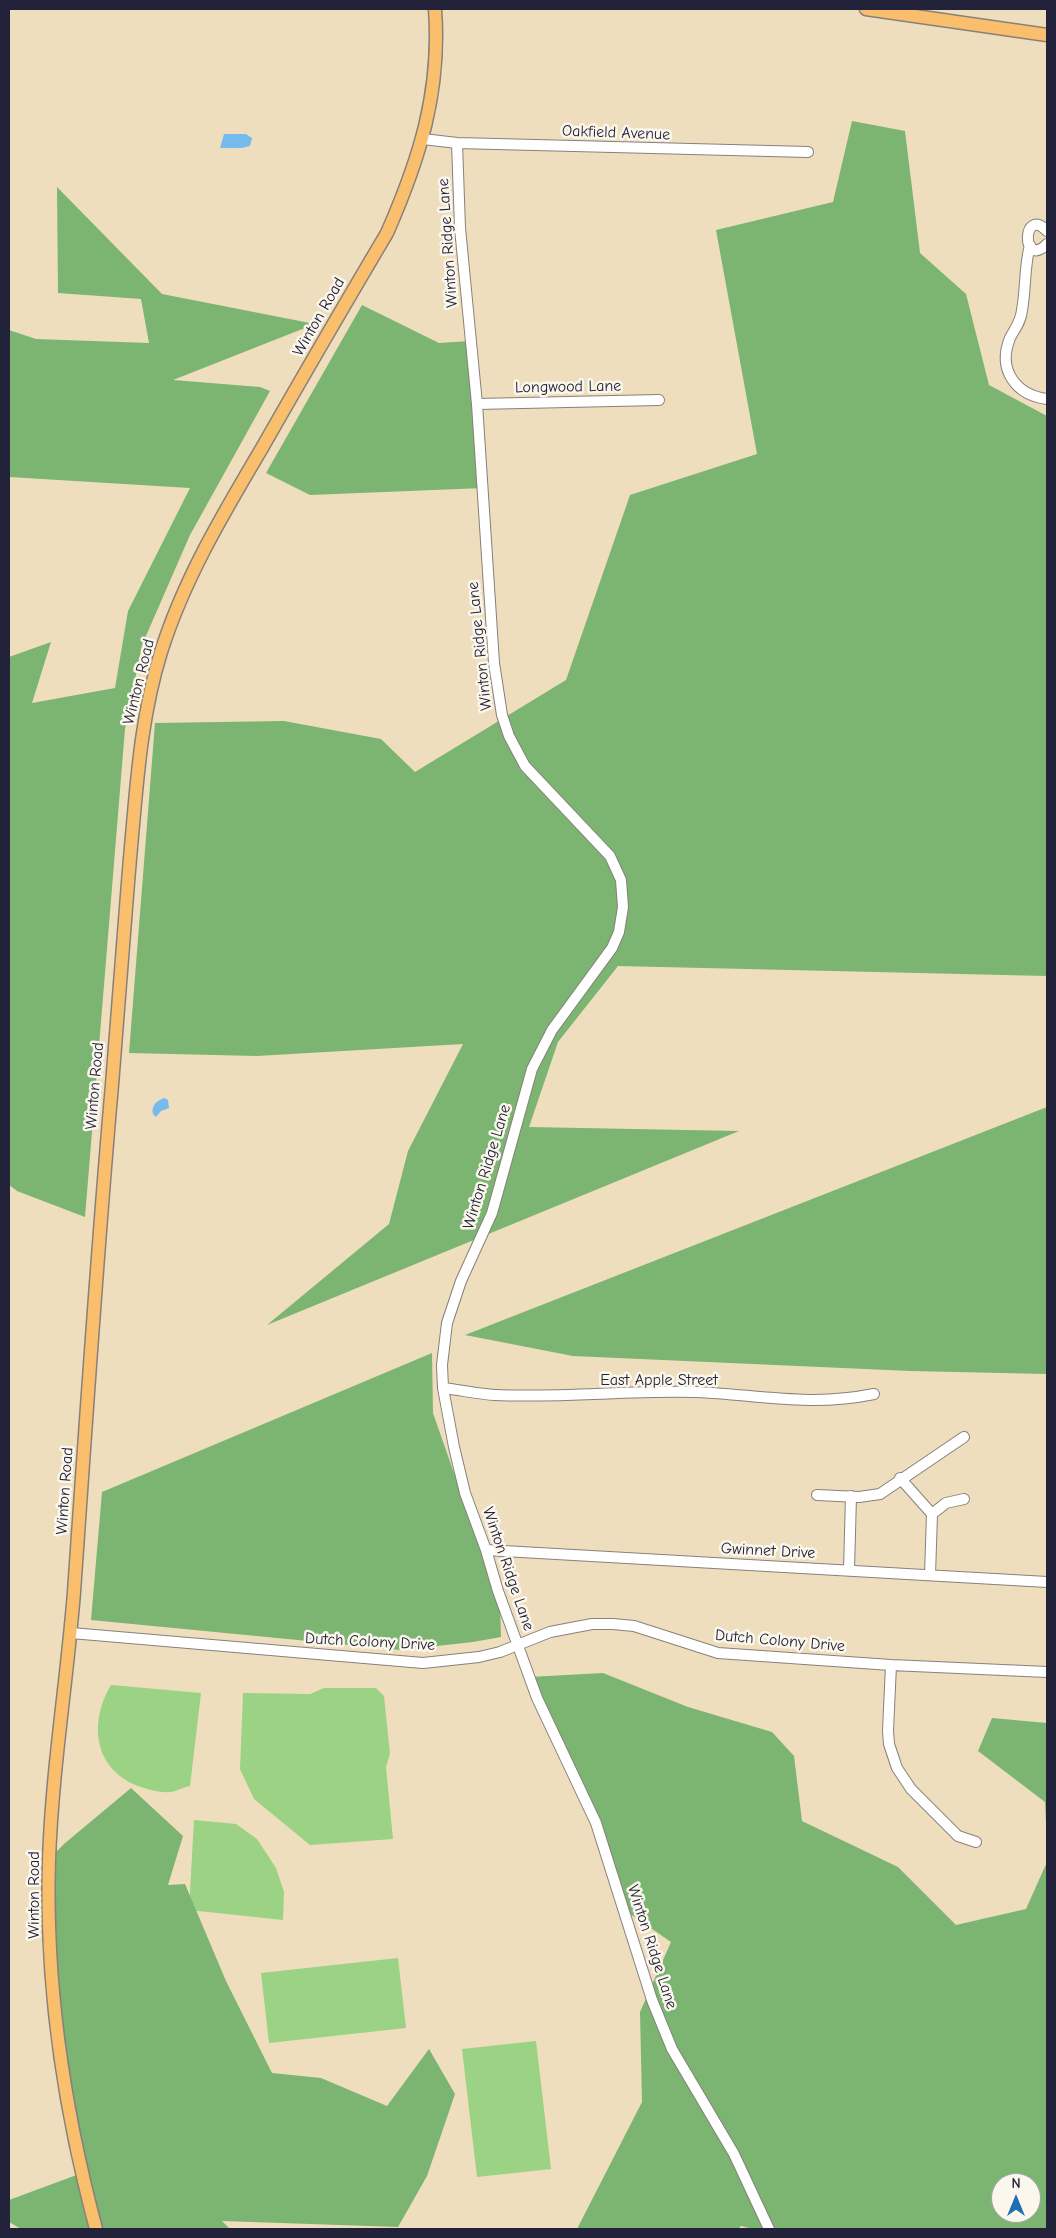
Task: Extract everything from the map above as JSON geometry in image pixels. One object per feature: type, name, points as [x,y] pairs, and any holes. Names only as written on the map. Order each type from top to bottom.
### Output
[{"type":"main road","name":"Winton Road","points":[[96,2229],[70,2118],[57,2032],[50,1961],[49,1868],[52,1806],[71,1633],[100,1222],[139,760],[153,684],[173,618],[203,551],[387,233],[402,198],[423,138],[435,62],[435,9]]},
{"type":"main road","points":[[866,9],[898,12],[1047,35]]},
{"type":"street","name":"Oakfield Avenue","points":[[423,138],[457,143],[808,152]]},
{"type":"street","name":"Winton Ridge Lane","points":[[457,143],[460,228],[477,404],[494,662],[502,715],[509,736],[525,766],[610,856],[621,880],[623,906],[619,932],[612,948],[552,1030],[532,1069],[492,1213],[461,1281],[446,1323],[442,1365],[443,1388],[465,1493],[486,1550],[498,1590],[519,1644],[536,1698],[596,1823],[652,2000],[672,2049],[734,2154],[769,2229]]},
{"type":"street","points":[[1047,231],[1042,226],[1031,228],[1026,235],[1030,246],[1022,311],[1019,323],[1010,339],[1006,364],[1018,388],[1033,397],[1047,399]]},
{"type":"street","points":[[1030,246],[1040,249],[1047,244]]},
{"type":"street","name":"Longwood Lane","points":[[477,404],[658,400]]},
{"type":"street","name":"East Apple Street","points":[[443,1388],[495,1395],[569,1396],[694,1392],[809,1401],[831,1401],[874,1394]]},
{"type":"street","points":[[816,1495],[868,1497],[880,1494],[900,1478],[964,1437]]},
{"type":"street","points":[[900,1478],[932,1514],[930,1575]]},
{"type":"street","points":[[849,1570],[851,1496]]},
{"type":"street","points":[[932,1514],[946,1502],[964,1499]]},
{"type":"street","name":"Gwinnet Drive","points":[[486,1550],[1047,1582]]},
{"type":"street","name":"Dutch Colony Drive","points":[[71,1633],[423,1663],[479,1657],[550,1632],[571,1627],[613,1624],[634,1626],[718,1653],[891,1665],[1047,1672]]},
{"type":"street","points":[[891,1665],[888,1731],[892,1756],[897,1768],[911,1789],[958,1836],[976,1842]]},
{"type":"green space","points":[[852,121],[905,131],[920,253],[966,294],[989,385],[1047,416],[1047,976],[618,966],[558,1042],[529,1127],[739,1131],[267,1325],[389,1224],[408,1151],[463,1044],[257,1056],[129,1053],[155,723],[284,721],[381,739],[415,772],[566,680],[630,495],[757,454],[716,230],[833,202]]},
{"type":"green space","points":[[57,187],[162,294],[315,324],[173,380],[260,387],[270,391],[190,535],[142,645],[125,729],[85,1217],[17,1191],[9,1185],[9,657],[51,642],[32,703],[115,688],[128,611],[190,488],[9,477],[9,330],[36,339],[149,343],[141,299],[58,293]]},
{"type":"green space","points":[[362,305],[439,343],[471,341],[483,488],[310,495],[266,473]]},
{"type":"green space","points":[[1047,1107],[1047,1374],[910,1371],[573,1356],[465,1335]]},
{"type":"green space","points":[[432,1353],[433,1413],[500,1605],[501,1637],[401,1650],[91,1620],[102,1492]]},
{"type":"green space","points":[[603,1673],[688,1707],[772,1732],[794,1756],[802,1821],[898,1867],[956,1925],[1026,1909],[1047,1862],[1047,2229],[753,2229],[741,2226],[738,2229],[577,2229],[642,2102],[640,2012],[671,1942],[623,1909],[596,1823],[530,1677]]},
{"type":"green space","points":[[111,1685],[201,1693],[190,1786],[171,1792],[156,1791],[125,1780],[113,1770],[105,1758],[98,1730],[99,1715]]},
{"type":"green space","points":[[324,1688],[376,1688],[384,1696],[390,1754],[386,1767],[393,1839],[310,1845],[254,1799],[240,1769],[243,1693],[310,1694]]},
{"type":"green space","points":[[992,1718],[1047,1723],[1047,1844],[1045,1802],[978,1751]]},
{"type":"green space","points":[[131,1788],[183,1836],[168,1885],[185,1884],[226,1981],[272,2073],[321,2078],[387,2106],[429,2049],[455,2094],[427,2176],[398,2227],[222,2221],[230,2229],[21,2229],[9,2222],[9,2200],[82,2173],[62,2068],[49,1859],[64,1844]]},
{"type":"green space","points":[[194,1820],[236,1824],[257,1839],[276,1868],[284,1892],[283,1920],[189,1910]]},
{"type":"green space","points":[[398,1958],[406,2028],[269,2043],[261,1973]]},
{"type":"green space","points":[[536,2041],[551,2169],[477,2177],[462,2049]]},
{"type":"water","points":[[224,134],[246,134],[252,138],[250,146],[220,148]]},
{"type":"water","points":[[164,1098],[168,1100],[169,1108],[161,1111],[156,1117],[153,1114],[153,1106]]}]
